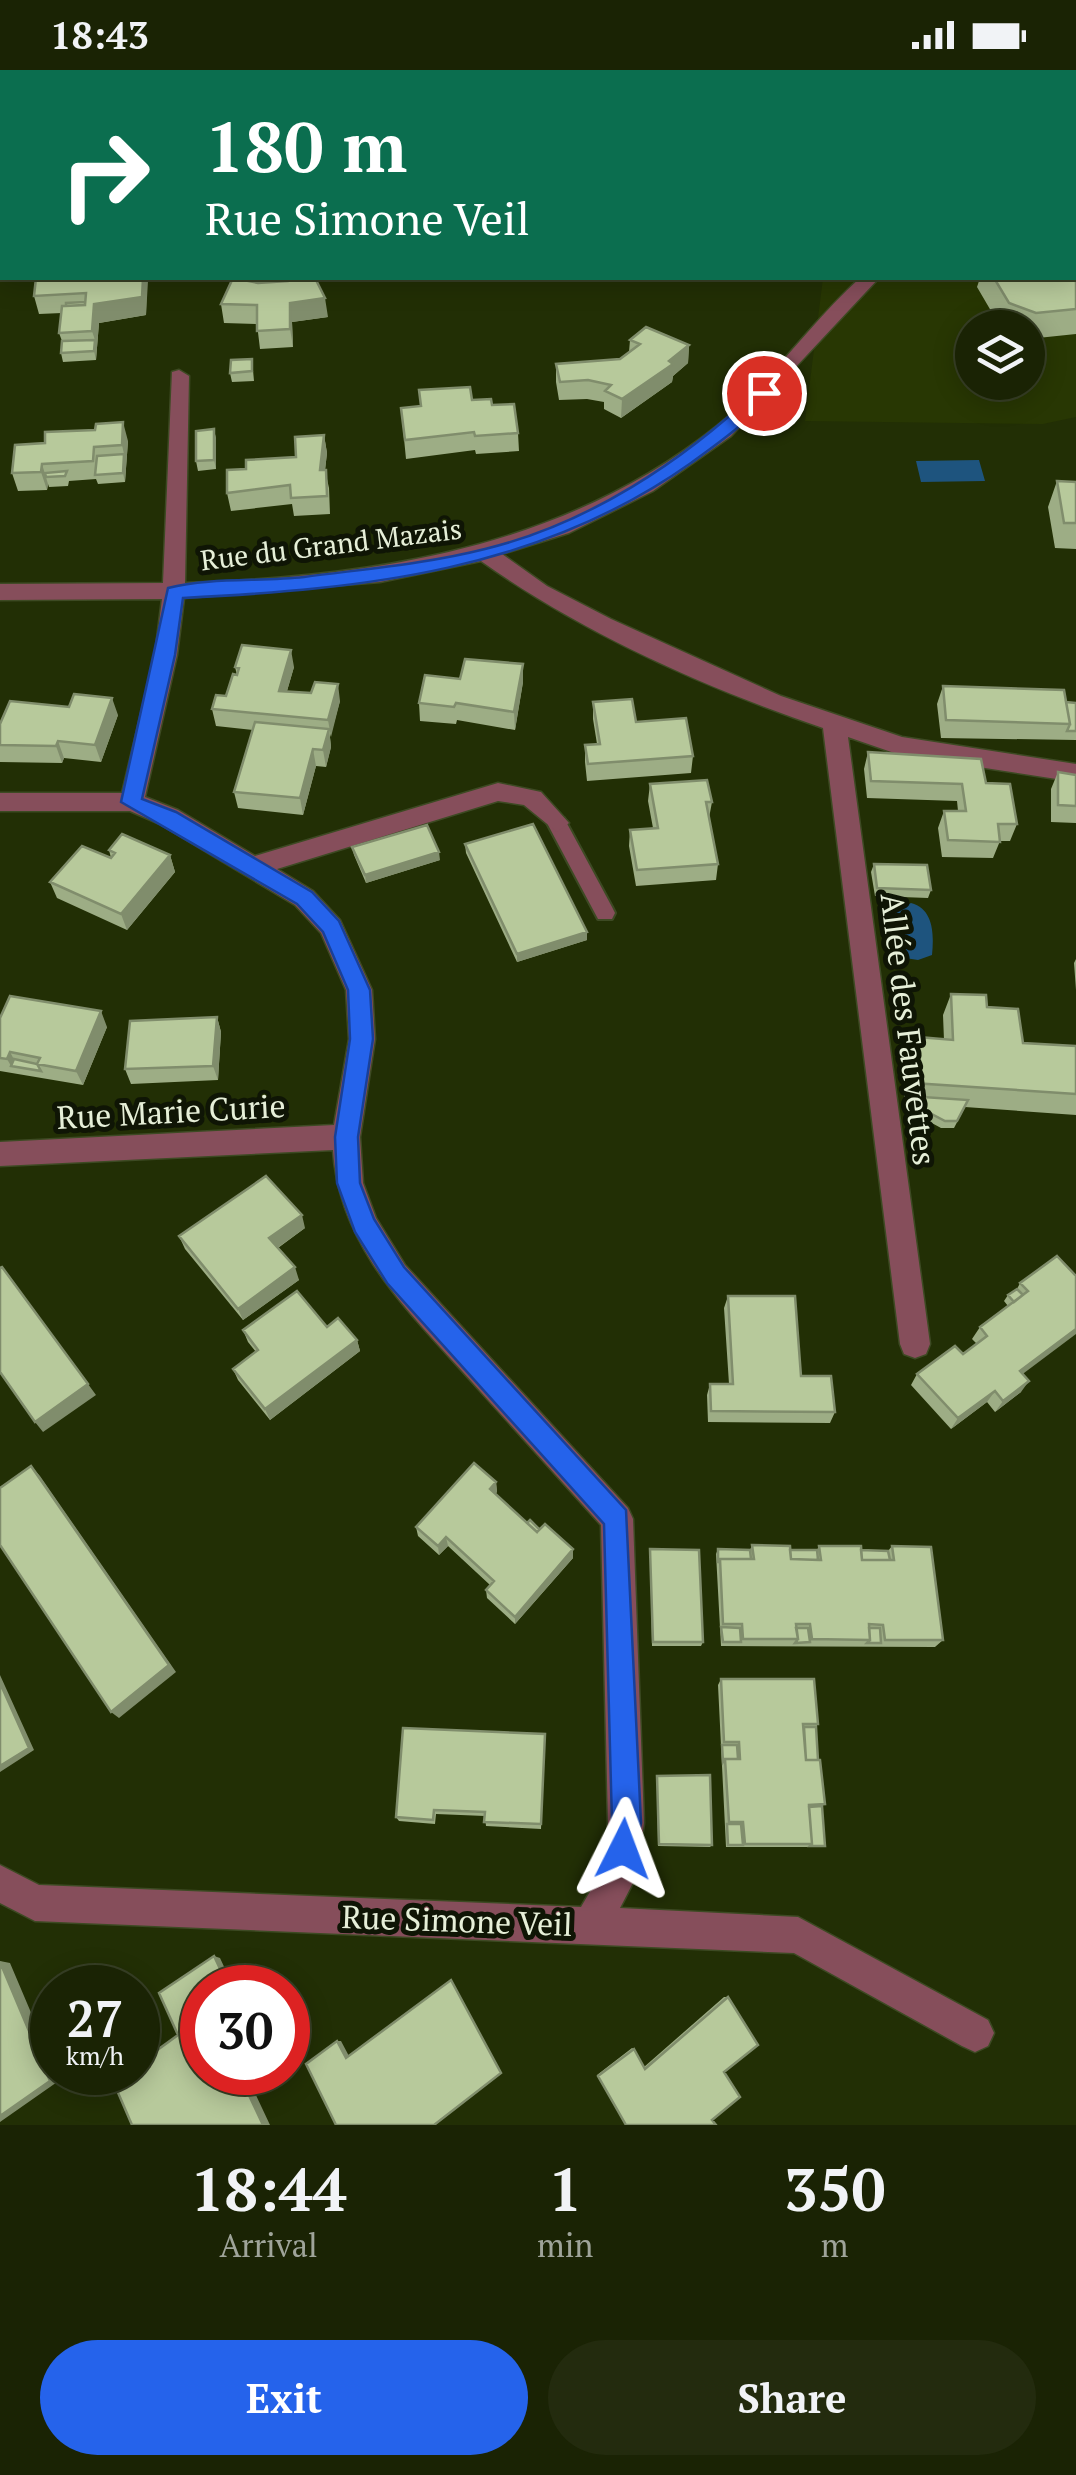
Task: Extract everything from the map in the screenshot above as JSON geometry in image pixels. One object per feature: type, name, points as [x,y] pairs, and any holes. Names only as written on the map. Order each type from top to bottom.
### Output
[{"type":"street","name":"Rue du Grand Mazais","points":[[0,592],[264,588],[488,555],[591,516],[647,486],[723,432],[784,374],[868,280]]},
{"type":"street","points":[[132,802],[166,655],[174,592],[179,376]]},
{"type":"street","points":[[488,555],[539,591],[603,625],[773,702],[900,746],[1076,773]]},
{"type":"street","name":"Allée des Fauvettes","points":[[834,723],[914,1344]]},
{"type":"street","points":[[252,866],[498,792],[523,793],[540,802],[557,823]]},
{"type":"street","name":"Rue Simone Veil","points":[[0,802],[132,802],[169,817],[304,898],[332,927],[359,990],[362,1039],[346,1137],[349,1183],[364,1224],[395,1275],[617,1519],[626,1823],[619,1875],[591,1925],[35,1903],[0,1883]]},
{"type":"street","name":"Rue Marie Curie","points":[[0,1154],[346,1137]]},
{"type":"street","points":[[591,1925],[798,1934],[975,2033]]},
{"type":"lane","points":[[557,823],[605,913]]},
{"type":"shaded area","points":[[823,280],[1076,280],[1076,417],[1043,424],[805,421]]},
{"type":"water","points":[[979,460],[985,481],[921,482],[916,461]]},
{"type":"water","points":[[911,903],[924,911],[932,931],[932,955],[918,960],[905,958],[896,944],[895,911]]},
{"type":"building","points":[[36,280],[143,280],[142,297],[94,304],[92,331],[59,333],[62,306],[85,305],[86,293],[34,296]]},
{"type":"building","points":[[232,280],[258,283],[316,280],[325,298],[290,303],[290,329],[257,331],[257,305],[221,304]]},
{"type":"building","points":[[995,280],[1076,282],[1076,309],[1028,310],[1009,303]]},
{"type":"building","points":[[646,327],[689,345],[669,361],[673,364],[622,399],[605,391],[611,385],[588,380],[560,382],[556,364],[620,359],[640,344],[630,340]]},
{"type":"building","points":[[95,340],[94,351],[61,353],[62,341]]},
{"type":"building","points":[[252,359],[252,371],[230,373],[231,360]]},
{"type":"building","points":[[470,387],[472,400],[491,399],[492,405],[514,404],[518,433],[475,436],[474,432],[405,440],[401,408],[421,406],[419,390]]},
{"type":"building","points":[[123,422],[122,445],[94,447],[93,461],[42,464],[41,472],[12,473],[15,445],[45,443],[45,432],[95,430],[96,424]]},
{"type":"building","points":[[214,429],[214,460],[196,461],[196,431]]},
{"type":"building","points":[[324,435],[320,470],[326,470],[327,496],[291,498],[290,485],[227,493],[227,470],[246,469],[246,460],[296,457],[295,437]]},
{"type":"building","points":[[124,454],[123,473],[95,475],[97,456]]},
{"type":"building","points":[[67,471],[65,476],[46,477],[45,473]]},
{"type":"building","points":[[1057,481],[1076,482],[1076,523],[1064,523]]},
{"type":"building","points":[[242,645],[291,650],[279,691],[311,693],[315,682],[338,684],[328,720],[212,709],[216,695],[226,696],[233,674],[237,675],[239,668],[235,667]]},
{"type":"building","points":[[465,659],[523,664],[514,712],[456,703],[454,707],[419,703],[425,675],[460,679]]},
{"type":"building","points":[[943,686],[1064,690],[1070,724],[946,720]]},
{"type":"building","points":[[74,694],[112,698],[95,745],[58,741],[56,746],[0,745],[0,724],[10,701],[69,707]]},
{"type":"building","points":[[632,699],[636,722],[686,718],[693,756],[588,764],[585,745],[600,744],[593,702]]},
{"type":"building","points":[[1066,702],[1076,703],[1076,731],[1067,731],[1070,724]]},
{"type":"building","points":[[255,722],[329,729],[323,750],[313,749],[300,798],[234,792]]},
{"type":"building","points":[[868,752],[981,759],[986,783],[1010,784],[1017,824],[998,824],[1000,842],[948,840],[944,811],[966,811],[962,784],[871,781]]},
{"type":"building","points":[[1058,772],[1076,775],[1076,806],[1058,805]]},
{"type":"building","points":[[707,780],[712,802],[706,802],[718,864],[637,870],[630,830],[658,828],[650,784]]},
{"type":"building","points":[[533,824],[587,932],[517,954],[465,844]]},
{"type":"building","points":[[427,825],[439,852],[365,875],[352,847]]},
{"type":"building","points":[[122,834],[170,855],[121,914],[50,882],[82,846],[111,858],[115,853],[109,850]]},
{"type":"building","points":[[874,864],[927,865],[931,890],[877,888]]},
{"type":"building","points":[[951,994],[986,995],[987,1007],[1018,1009],[1023,1043],[1076,1046],[1076,1094],[913,1083],[906,1036],[953,1040]]},
{"type":"building","points":[[10,996],[101,1011],[76,1071],[37,1064],[40,1058],[10,1052],[7,1059],[0,1058],[0,1018]]},
{"type":"building","points":[[217,1017],[213,1066],[125,1069],[130,1021]]},
{"type":"building","points":[[14,1059],[37,1064],[41,1071],[11,1066]]},
{"type":"building","points":[[908,1096],[968,1100],[957,1121],[945,1121],[909,1102]]},
{"type":"building","points":[[266,1176],[302,1215],[269,1238],[295,1267],[238,1309],[179,1236]]},
{"type":"building","points":[[1057,1256],[1076,1276],[1076,1329],[1020,1371],[1029,1381],[1003,1401],[995,1391],[958,1418],[917,1374],[955,1346],[963,1354],[987,1336],[980,1327],[1028,1291],[1020,1283]]},
{"type":"building","points":[[2,1267],[88,1384],[35,1422],[0,1372]]},
{"type":"building","points":[[1017,1289],[1023,1295],[1014,1302],[1008,1295]]},
{"type":"building","points":[[297,1291],[327,1327],[338,1318],[357,1340],[265,1409],[233,1369],[258,1350],[243,1330]]},
{"type":"building","points":[[728,1296],[795,1296],[801,1376],[831,1376],[835,1412],[711,1411],[710,1384],[733,1384]]},
{"type":"building","points":[[474,1463],[496,1482],[490,1489],[537,1532],[545,1524],[573,1549],[515,1617],[486,1590],[494,1581],[446,1537],[438,1546],[416,1527]]},
{"type":"building","points":[[31,1466],[169,1665],[111,1712],[0,1545],[0,1488]]},
{"type":"building","points":[[752,1545],[790,1546],[791,1559],[821,1560],[819,1546],[861,1546],[862,1560],[894,1560],[892,1546],[931,1547],[943,1640],[885,1640],[883,1625],[869,1624],[870,1640],[812,1639],[810,1624],[796,1624],[798,1639],[743,1639],[742,1624],[723,1624],[720,1559],[754,1559]]},
{"type":"building","points":[[650,1549],[699,1550],[703,1642],[653,1642]]},
{"type":"building","points":[[718,1549],[750,1550],[751,1559],[720,1559],[718,1563]]},
{"type":"building","points":[[790,1550],[817,1550],[818,1560],[791,1559]]},
{"type":"building","points":[[861,1550],[888,1551],[890,1560],[862,1560]]},
{"type":"building","points":[[721,1627],[740,1628],[741,1642],[723,1642]]},
{"type":"building","points":[[796,1628],[808,1628],[810,1642],[795,1643]]},
{"type":"building","points":[[869,1628],[880,1628],[881,1643],[867,1643]]},
{"type":"building","points":[[721,1679],[814,1679],[818,1724],[803,1724],[806,1760],[820,1760],[825,1804],[809,1805],[812,1844],[745,1844],[743,1822],[729,1822],[725,1759],[740,1759],[739,1742],[724,1742]]},
{"type":"building","points":[[0,1683],[29,1748],[0,1766]]},
{"type":"building","points":[[804,1727],[816,1727],[818,1760],[806,1760]]},
{"type":"building","points":[[403,1728],[545,1734],[541,1824],[484,1822],[485,1812],[434,1810],[433,1820],[396,1817]]},
{"type":"building","points":[[722,1745],[737,1745],[738,1759],[723,1762]]},
{"type":"building","points":[[710,1775],[712,1845],[659,1844],[657,1776]]},
{"type":"building","points":[[822,1806],[825,1846],[810,1846],[809,1807]]},
{"type":"building","points":[[727,1824],[741,1824],[743,1845],[728,1845]]},
{"type":"building","points":[[214,1956],[218,1965],[201,1965]]},
{"type":"building","points":[[0,1962],[30,2033],[30,2095],[0,2116]]},
{"type":"building","points":[[180,1979],[180,2095],[249,2095],[263,2125],[132,2125],[119,2095],[160,2095],[160,2048],[178,2035],[160,1992]]},
{"type":"building","points":[[451,1980],[501,2073],[434,2125],[336,2125],[310,2072],[310,2061],[337,2041],[346,2058]]},
{"type":"building","points":[[728,1997],[758,2045],[724,2072],[740,2097],[712,2120],[716,2125],[626,2125],[598,2076],[634,2049],[645,2069]]},
{"type":"route","points":[[623,1849],[626,1823],[617,1519],[395,1275],[364,1224],[349,1183],[346,1137],[362,1039],[359,990],[332,927],[304,898],[169,817],[132,802],[166,655],[174,592],[264,588],[393,572],[488,555],[521,544],[591,516],[647,486],[723,432],[764,393]]}]
